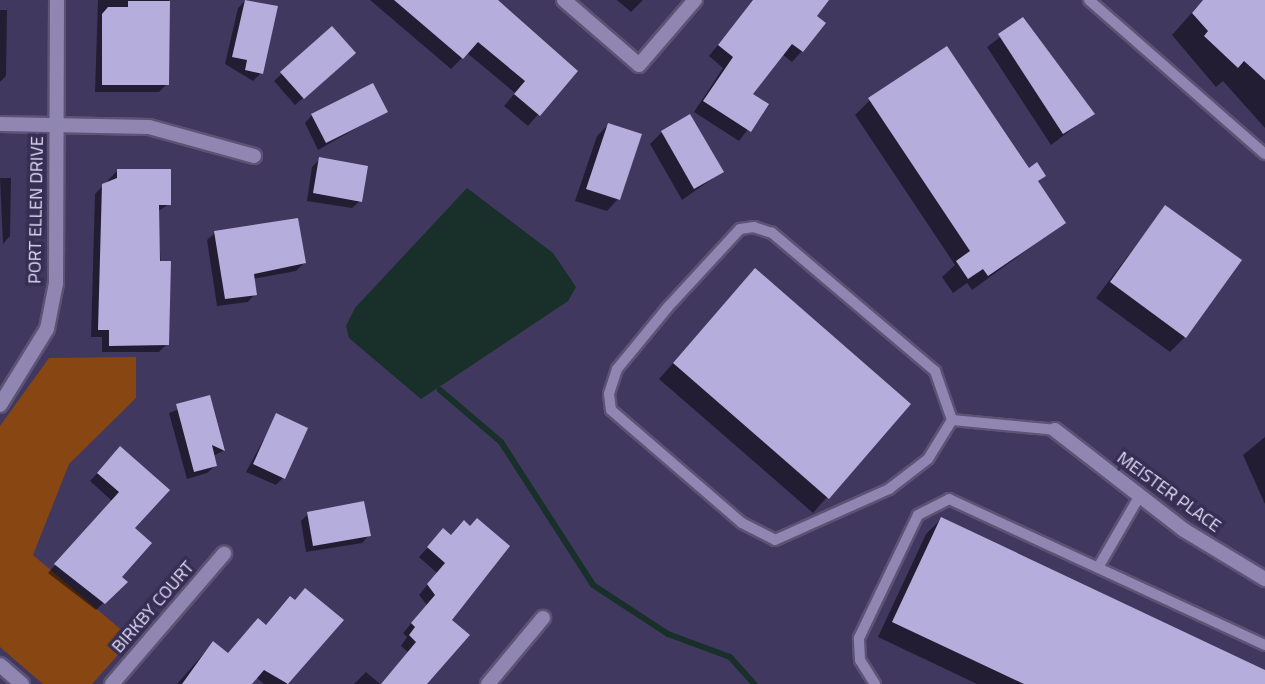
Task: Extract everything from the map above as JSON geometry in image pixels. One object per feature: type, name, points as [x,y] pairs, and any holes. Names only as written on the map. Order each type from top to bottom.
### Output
[{"type":"street","name":"PORT ELLEN DRIVE","points":[[0,405],[47,329],[54,295],[57,0]]},
{"type":"street","points":[[564,0],[639,65],[695,0]]},
{"type":"street","points":[[0,124],[149,127],[254,156]]},
{"type":"street","name":"MEISTER PLACE","points":[[1055,430],[1139,497],[1265,579]]},
{"type":"street","name":"BIRKBY COURT","points":[[112,684],[224,554]]},
{"type":"street","points":[[488,684],[543,618]]},
{"type":"street","points":[[0,665],[22,684]]},
{"type":"lane","points":[[1089,0],[1265,155]]},
{"type":"lane","points":[[754,227],[772,233],[935,371],[952,420],[928,458],[889,489],[775,540],[742,523],[611,410],[609,394],[617,369],[668,307],[740,229],[754,227]]},
{"type":"lane","points":[[952,420],[1055,430]]},
{"type":"lane","points":[[1099,566],[1139,497]]},
{"type":"lane","points":[[875,684],[860,660],[859,638],[918,515],[929,504],[949,499],[971,504],[1265,645]]},
{"type":"shaded area","points":[[467,188],[553,253],[576,287],[568,301],[421,399],[349,338],[346,326],[355,308]]},
{"type":"shaded area","points":[[136,357],[136,398],[69,464],[33,555],[132,639],[92,684],[43,684],[0,647],[0,426],[49,358]]},
{"type":"building","points":[[245,0],[278,6],[263,74],[245,70],[247,60],[232,57]]},
{"type":"building","points":[[394,0],[498,0],[578,71],[540,116],[514,94],[525,81],[478,42],[463,59]]},
{"type":"building","points":[[753,0],[829,0],[817,16],[826,23],[803,52],[792,44],[753,94],[769,104],[751,132],[703,101],[733,57],[718,45]]},
{"type":"building","points":[[1203,0],[1265,0],[1265,80],[1244,61],[1238,68],[1204,36],[1208,31],[1192,13]]},
{"type":"building","points":[[128,1],[170,1],[169,85],[102,85],[102,14],[108,7],[128,7]]},
{"type":"building","points":[[1023,17],[1095,114],[1063,134],[998,34]]},
{"type":"building","points":[[332,26],[356,53],[304,99],[280,72]]},
{"type":"building","points":[[947,46],[1029,168],[1037,162],[1046,176],[1038,181],[1066,223],[988,276],[983,269],[968,279],[956,261],[970,251],[868,98]]},
{"type":"building","points":[[373,83],[388,112],[326,143],[311,114]]},
{"type":"building","points":[[690,114],[724,172],[694,189],[661,131]]},
{"type":"building","points":[[608,123],[642,134],[620,200],[586,189]]},
{"type":"building","points":[[319,157],[368,166],[362,202],[313,193]]},
{"type":"building","points":[[117,169],[171,169],[171,205],[159,205],[160,261],[171,261],[169,345],[109,346],[109,330],[98,330],[102,184],[117,178]]},
{"type":"building","points":[[1165,205],[1242,260],[1186,338],[1110,282]]},
{"type":"building","points":[[298,218],[306,263],[254,274],[257,295],[225,299],[214,231]]},
{"type":"building","points":[[755,268],[911,404],[829,499],[673,363]]},
{"type":"building","points":[[210,395],[225,451],[212,445],[217,466],[194,472],[176,404]]},
{"type":"building","points":[[276,413],[308,428],[285,479],[253,464]]},
{"type":"building","points":[[120,446],[170,490],[135,528],[152,543],[122,577],[128,582],[105,604],[54,564],[119,492],[97,473]]},
{"type":"building","points":[[364,501],[371,536],[313,546],[307,512]]},
{"type":"building","points":[[941,517],[1265,670],[1265,684],[1024,684],[892,622]]},
{"type":"building","points":[[477,518],[510,546],[452,620],[470,635],[427,684],[381,684],[416,642],[409,635],[415,627],[411,623],[435,595],[427,584],[445,563],[427,547],[443,528],[451,535],[464,520],[470,526]]},
{"type":"building","points":[[305,588],[344,620],[288,684],[264,670],[252,684],[182,684],[213,641],[228,653],[258,618],[266,625],[290,596],[295,600]]},
{"type":"waterway","points":[[440,390],[501,442],[593,585],[668,634],[730,657],[754,684]]}]
